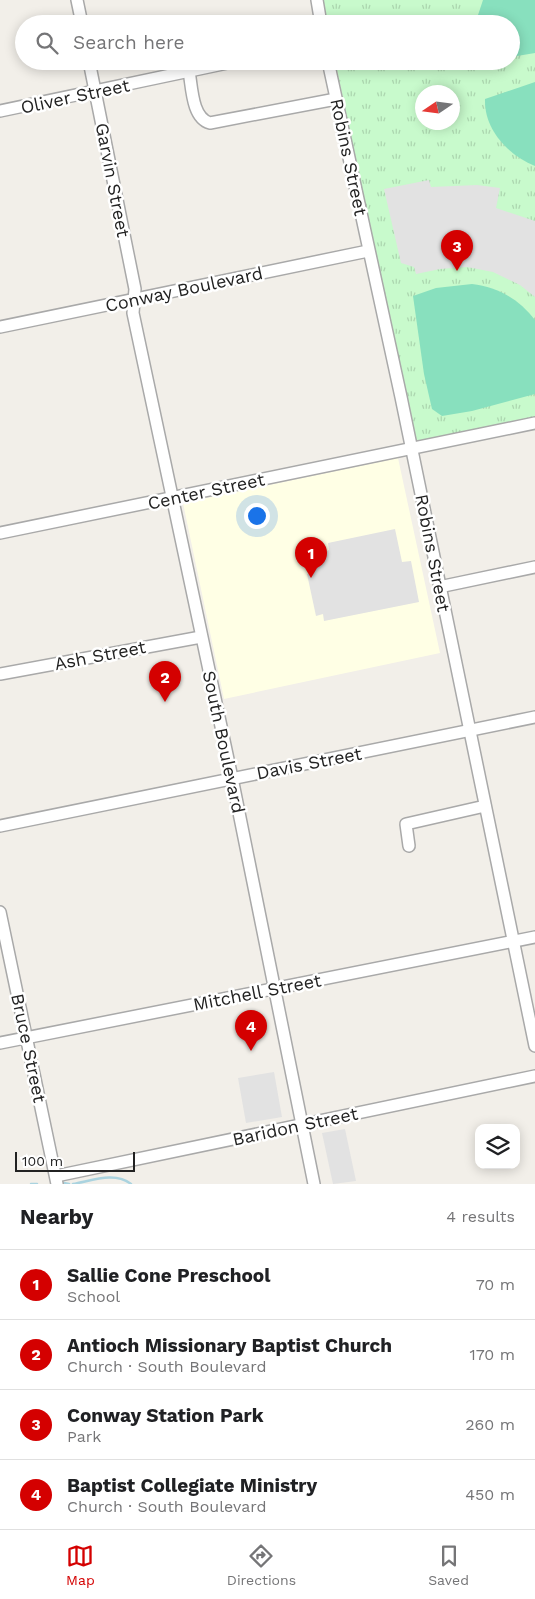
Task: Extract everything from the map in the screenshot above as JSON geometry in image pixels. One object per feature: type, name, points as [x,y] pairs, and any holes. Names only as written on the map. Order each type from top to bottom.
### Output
[{"type":"street","points":[[77,0],[80,15]]},
{"type":"street","points":[[317,0],[320,15]]},
{"type":"street","name":"Garvin Street","points":[[91,70],[134,289],[134,300]]},
{"type":"street","name":"Oliver Street","points":[[0,111],[194,70]]},
{"type":"street","name":"Robins Street","points":[[330,70],[412,447],[439,587],[535,1046]]},
{"type":"street","points":[[189,71],[197,111],[205,122],[210,124],[336,99]]},
{"type":"street","name":"Conway Boulevard","points":[[0,327],[368,251]]},
{"type":"street","name":"South Boulevard","points":[[134,300],[133,313],[232,778],[314,1184]]},
{"type":"street","name":"Center Street","points":[[0,533],[535,423]]},
{"type":"street","points":[[439,587],[535,568]]},
{"type":"street","name":"Ash Street","points":[[0,674],[201,636]]},
{"type":"street","name":"Davis Street","points":[[0,826],[535,718]]},
{"type":"street","points":[[409,846],[406,824],[484,806]]},
{"type":"street","name":"Bruce Street","points":[[0,912],[57,1180]]},
{"type":"street","name":"Mitchell Street","points":[[0,1043],[535,938]]},
{"type":"street","name":"Baridon Street","points":[[57,1180],[302,1124],[535,1076]]},
{"type":"shaded area","points":[[429,180],[431,187],[477,185],[500,188],[496,208],[535,221],[535,297],[520,285],[493,272],[467,267],[440,269],[416,274],[414,267],[401,263],[384,189]]},
{"type":"shaded area","points":[[398,458],[440,653],[224,699],[183,503]]},
{"type":"shaded area","points":[[395,529],[402,562],[411,561],[419,602],[324,621],[323,614],[316,616],[307,574],[314,572],[313,566],[319,555],[329,550],[328,543]]},
{"type":"shaded area","points":[[274,1072],[282,1117],[246,1123],[238,1078]]},
{"type":"shaded area","points":[[345,1129],[356,1181],[333,1184],[322,1133]]},
{"type":"green space","points":[[322,0],[535,0],[535,419],[415,441],[337,70],[520,70],[520,15],[325,15]]},
{"type":"green space","points":[[483,0],[535,0],[535,53],[520,56],[520,15],[478,15]]},
{"type":"green space","points":[[535,82],[535,166],[516,155],[499,140],[489,121],[485,99]]},
{"type":"green space","points":[[472,284],[491,288],[507,295],[522,306],[535,320],[535,394],[472,411],[442,416],[432,409],[424,374],[413,296],[436,288]]},
{"type":"waterway","points":[[73,1184],[110,1177],[125,1180],[131,1184]]},
{"type":"waterway","points":[[64,1183],[69,1184]]},
{"type":"waterway","points":[[31,1184],[37,1184]]},
{"type":"place","name":"Conway Station Park","points":[[457,271]]},
{"type":"place","name":"Sallie Cone Preschool","points":[[311,578]]},
{"type":"place","name":"Antioch Missionary Baptist Church","points":[[165,702]]},
{"type":"place","name":"Baptist Collegiate Ministry","points":[[251,1051]]}]
